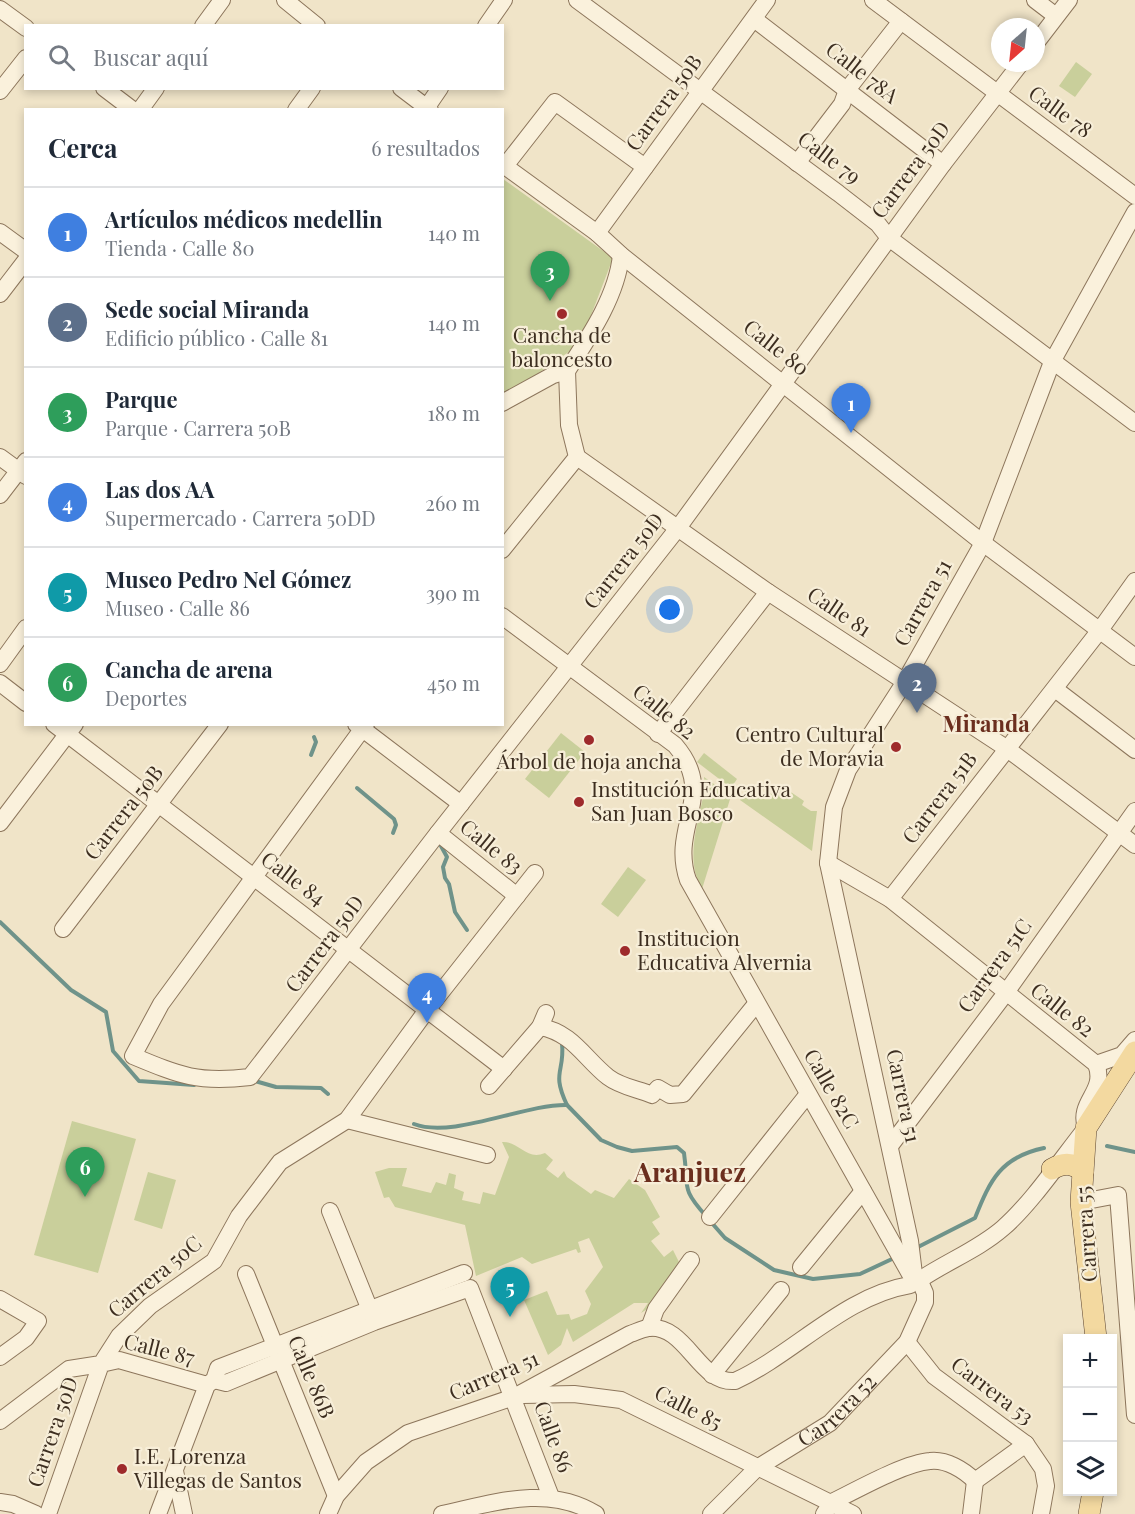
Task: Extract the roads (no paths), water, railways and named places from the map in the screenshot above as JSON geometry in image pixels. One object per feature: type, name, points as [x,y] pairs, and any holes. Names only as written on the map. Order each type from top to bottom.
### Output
[{"type":"main road","points":[[1086,1128],[1135,1052]]},
{"type":"main road","name":"Carrera 55","points":[[1086,1128],[1082,1202],[1096,1334]]},
{"type":"main road","points":[[1052,1169],[1065,1164],[1072,1165],[1083,1172]]},
{"type":"main road","points":[[1089,1514],[1092,1496]]},
{"type":"street","points":[[204,24],[222,0]]},
{"type":"street","points":[[285,0],[315,24]]},
{"type":"street","points":[[487,24],[504,0]]},
{"type":"street","name":"Calle 79","points":[[577,0],[797,162],[878,224],[889,238],[1135,423]]},
{"type":"street","name":"Carrera 50B","points":[[597,233],[767,0]]},
{"type":"street","name":"Calle 78","points":[[873,0],[1135,196]]},
{"type":"street","points":[[1035,0],[1056,16]]},
{"type":"street","points":[[1045,31],[1069,0]]},
{"type":"street","points":[[0,9],[24,27]]},
{"type":"street","name":"Calle 78A","points":[[754,19],[943,164]]},
{"type":"street","points":[[797,162],[842,104],[847,90],[901,21]]},
{"type":"street","points":[[0,91],[24,61]]},
{"type":"street","name":"Carrera 50D","points":[[255,878],[161,1004],[133,1056],[178,1075],[205,1080],[250,1077],[678,528],[782,382],[1014,72]]},
{"type":"street","points":[[107,90],[130,108]]},
{"type":"street","points":[[141,108],[155,90]]},
{"type":"street","points":[[297,108],[311,90]]},
{"type":"street","points":[[403,90],[428,108],[439,90]]},
{"type":"street","points":[[504,165],[555,102],[645,166]]},
{"type":"street","name":"Calle 80","points":[[504,165],[597,233],[621,255],[982,543],[1135,657]]},
{"type":"street","name":"Carrera 51","points":[[915,1279],[910,1241],[828,863],[831,825],[840,787],[864,742],[904,683],[982,543],[1052,362],[1135,212]]},
{"type":"street","points":[[0,232],[24,250]]},
{"type":"street","points":[[504,548],[577,457],[568,425],[567,371],[598,318],[620,266],[621,255]]},
{"type":"street","points":[[0,294],[24,263]]},
{"type":"street","points":[[504,402],[553,375],[567,371]]},
{"type":"street","points":[[0,457],[23,469],[0,495]]},
{"type":"street","name":"Calle 81","points":[[577,457],[768,592],[1006,748],[1135,845]]},
{"type":"street","name":"Carrera 51B","points":[[890,899],[1006,748],[1101,630],[1135,580]]},
{"type":"street","points":[[658,734],[768,592]]},
{"type":"street","name":"Calle 82","points":[[504,618],[679,750],[693,774],[694,793],[685,829],[683,859],[688,880],[712,925]]},
{"type":"street","points":[[0,664],[24,631]]},
{"type":"street","points":[[0,683],[24,701]]},
{"type":"street","points":[[1055,689],[1135,750]]},
{"type":"street","name":"Carrera 50B","points":[[63,929],[218,726]]},
{"type":"street","points":[[255,878],[362,726]]},
{"type":"street","name":"Calle 83","points":[[362,726],[461,804]]},
{"type":"street","points":[[0,823],[66,728]]},
{"type":"street","name":"Calle 84","points":[[66,728],[159,805],[504,1069]]},
{"type":"street","name":"Carrera 51C","points":[[890,1146],[1005,994],[1135,811]]},
{"type":"street","name":"Calle 83","points":[[438,833],[517,896]]},
{"type":"street","name":"Calle 82","points":[[828,863],[890,899],[1005,994],[1096,1064],[1100,1078],[1086,1106],[1084,1116],[1086,1128]]},
{"type":"street","points":[[487,1155],[347,1120],[427,1010],[535,873]]},
{"type":"street","name":"Calle 82C","points":[[712,925],[915,1279]]},
{"type":"street","points":[[489,1086],[543,1020],[549,1028],[572,1041],[607,1076],[619,1083],[652,1095],[658,1088],[670,1095],[683,1094],[756,1004]]},
{"type":"street","name":"Calle 82","points":[[1096,1064],[1122,1056],[1135,1040]]},
{"type":"street","points":[[714,1214],[808,1094]]},
{"type":"street","name":"Carrera 50C","points":[[101,1364],[119,1336],[150,1306],[214,1261],[239,1216],[280,1162],[347,1120]]},
{"type":"street","points":[[691,1260],[656,1309],[649,1328],[663,1330],[678,1339],[712,1375],[726,1382],[744,1377],[846,1310],[915,1279],[1004,1227],[1086,1128]]},
{"type":"street","points":[[801,1267],[863,1191]]},
{"type":"street","points":[[1082,1202],[1118,1195],[1133,1335],[1135,1415]]},
{"type":"street","points":[[330,1211],[370,1310]]},
{"type":"street","points":[[158,1514],[210,1382],[226,1383],[277,1354],[370,1310],[464,1273]]},
{"type":"street","name":"Calle 86B","points":[[246,1274],[336,1496]]},
{"type":"street","name":"Carrera 52","points":[[711,1514],[757,1468],[830,1423],[907,1342],[925,1302],[925,1293],[915,1279]]},
{"type":"street","name":"Calle 86","points":[[277,1354],[470,1288],[514,1396],[550,1497]]},
{"type":"street","points":[[712,1375],[781,1290]]},
{"type":"street","points":[[0,1299],[38,1321],[26,1338],[0,1358]]},
{"type":"street","name":"Carrera 51","points":[[328,1514],[336,1496],[366,1462],[408,1433],[514,1396],[630,1334],[649,1328]]},
{"type":"street","name":"Carrera 53","points":[[907,1342],[934,1376],[1026,1444],[1043,1469],[1046,1486],[1041,1514]]},
{"type":"street","name":"Calle 87","points":[[101,1364],[119,1360],[210,1382]]},
{"type":"street","points":[[0,1421],[69,1369],[101,1364]]},
{"type":"street","name":"Carrera 50D","points":[[48,1514],[101,1364]]},
{"type":"street","name":"Calle 85","points":[[514,1396],[574,1394],[621,1400],[757,1468],[828,1508],[853,1514]]},
{"type":"street","points":[[971,1514],[975,1481],[1026,1444]]},
{"type":"street","points":[[828,1508],[911,1466],[930,1460],[946,1462],[975,1481]]},
{"type":"street","points":[[175,1470],[184,1514]]},
{"type":"street","name":"Calle 86","points":[[442,1514],[519,1498],[550,1497],[583,1506],[596,1514]]},
{"type":"street","points":[[0,1502],[13,1504],[36,1514]]},
{"type":"waterway","points":[[311,755],[316,742],[314,737]]},
{"type":"waterway","points":[[357,788],[394,819],[396,825],[393,833]]},
{"type":"waterway","points":[[441,846],[447,857],[443,867],[455,912],[467,930]]},
{"type":"waterway","points":[[0,922],[71,990],[106,1012],[113,1051],[139,1081],[194,1085]]},
{"type":"waterway","points":[[562,1043],[559,1078],[567,1105]]},
{"type":"waterway","points":[[255,1081],[276,1087],[321,1088],[328,1094]]},
{"type":"waterway","points":[[414,1124],[448,1127],[550,1106],[567,1105],[601,1140],[617,1147],[632,1151],[677,1147],[684,1153],[689,1193],[706,1216]]},
{"type":"waterway","points":[[1107,1146],[1135,1152]]},
{"type":"waterway","points":[[918,1247],[975,1218],[986,1192],[999,1172],[1017,1157],[1044,1148]]},
{"type":"waterway","points":[[711,1222],[725,1238],[774,1270],[813,1279],[860,1274],[892,1259]]},
{"type":"place","name":"Parque","points":[[550,301]]},
{"type":"place","name":"Cancha de baloncesto","points":[[562,314]]},
{"type":"place","name":"Artículos médicos medellin","points":[[851,433]]},
{"type":"place","name":"Sede social Miranda","points":[[917,713]]},
{"type":"place","name":"Árbol de hoja ancha","points":[[589,740]]},
{"type":"place","name":"Centro Cultural de Moravia","points":[[896,747]]},
{"type":"place","name":"Institución Educativa San Juan Bosco","points":[[579,802]]},
{"type":"place","name":"Institucion Educativa Alvernia","points":[[625,951]]},
{"type":"place","name":"Las dos AA","points":[[427,1023]]},
{"type":"place","name":"Cancha de arena","points":[[85,1197]]},
{"type":"place","name":"Museo Pedro Nel Gómez","points":[[510,1317]]},
{"type":"place","name":"I.E. Lorenza Villegas de Santos","points":[[122,1469]]},
{"type":"district","name":"Miranda","points":[[986,724]]},
{"type":"district","name":"Aranjuez","points":[[690,1173]]}]
